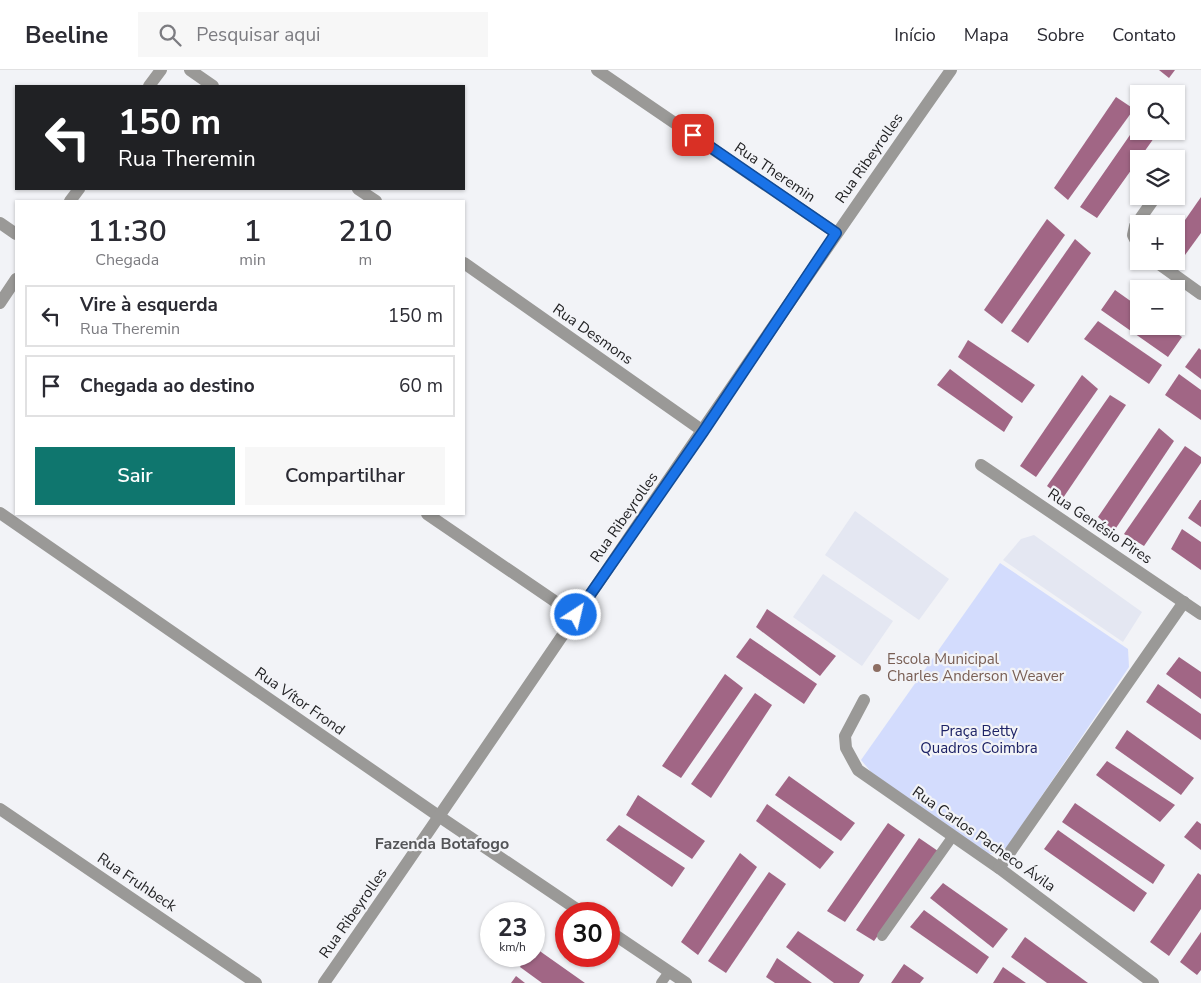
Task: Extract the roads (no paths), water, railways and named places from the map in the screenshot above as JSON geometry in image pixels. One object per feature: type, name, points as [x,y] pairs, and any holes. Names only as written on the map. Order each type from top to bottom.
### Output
[{"type":"street","points":[[150,85],[160,70]]},
{"type":"street","points":[[190,70],[212,85]]},
{"type":"street","name":"Rua Theremin","points":[[597,70],[836,233]]},
{"type":"street","name":"Rua Ribeyrolles","points":[[324,983],[703,432],[836,233],[951,70]]},
{"type":"street","points":[[360,190],[374,200]]},
{"type":"street","points":[[0,223],[15,233]]},
{"type":"street","name":"Rua Desmons","points":[[465,264],[703,432]]},
{"type":"street","points":[[1168,270],[1201,294]]},
{"type":"street","points":[[0,303],[15,280]]},
{"type":"street","name":"Rua Genésio Pires","points":[[981,465],[1201,614]]},
{"type":"street","name":"Rua Vítor Frond","points":[[0,513],[566,902]]},
{"type":"street","points":[[429,515],[576,615]]},
{"type":"street","points":[[999,868],[1184,602]]},
{"type":"street","name":"Rua Carlos Pacheco Ávila","points":[[864,700],[844,736],[846,748],[858,770],[999,868],[1153,983]]},
{"type":"street","name":"Rua Fruhbeck","points":[[0,809],[256,983]]},
{"type":"street","points":[[620,939],[686,983]]},
{"type":"lane","points":[[882,936],[953,836]]},
{"type":"lane","points":[[661,983],[669,972]]},
{"type":"place","name":"Escola Municipal Charles Anderson Weaver","points":[[877,668]]},
{"type":"district","name":"Fazenda Botafogo","points":[[442,844]]},
{"type":"park label","name":"Praça Betty Quadros Coimbra","points":[[979,740]]}]
